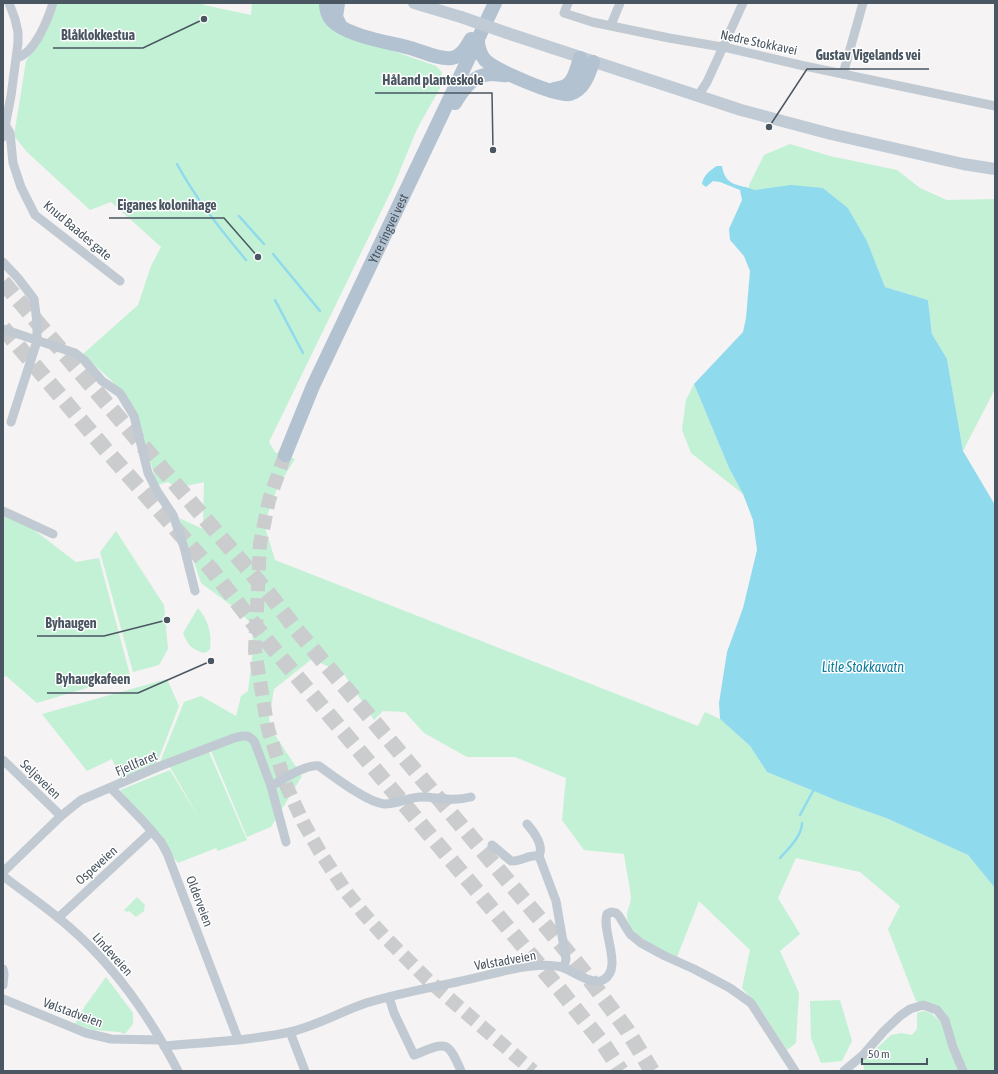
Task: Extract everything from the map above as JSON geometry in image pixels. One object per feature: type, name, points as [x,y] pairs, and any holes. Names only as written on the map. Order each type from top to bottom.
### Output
[{"type":"main road","points":[[326,3],[328,14],[331,19],[341,27],[440,61],[448,66],[454,74],[457,82]]},
{"type":"main road","points":[[338,3],[336,17],[341,27]]},
{"type":"main road","points":[[414,3],[461,17],[586,60],[741,110],[831,134],[995,170]]},
{"type":"main road","name":"Ytre ringvei vest","points":[[285,455],[313,386],[495,3]]},
{"type":"main road","points":[[382,41],[440,57],[451,58],[458,56],[463,52],[478,28],[489,16]]},
{"type":"main road","points":[[478,40],[479,50],[485,60],[510,76]]},
{"type":"main road","points":[[422,157],[435,144],[459,95],[470,83],[482,76],[492,74],[510,76],[551,90],[570,83],[586,60]]},
{"type":"street","points":[[3,137],[17,58],[18,32],[9,3]]},
{"type":"street","points":[[17,58],[29,50],[46,22],[53,3]]},
{"type":"street","name":"Nedre Stokkavei","points":[[568,3],[564,13],[592,22],[723,48],[995,106]]},
{"type":"street","points":[[610,25],[620,3]]},
{"type":"street","points":[[698,96],[707,82],[743,3]]},
{"type":"street","points":[[843,74],[863,3]]},
{"type":"street","name":"Knud Baades gate","points":[[6,126],[10,134],[13,163],[21,187],[35,214],[120,281]]},
{"type":"street","points":[[3,262],[18,278],[34,299],[37,322],[37,341],[11,422]]},
{"type":"street","points":[[3,329],[75,353],[82,357],[102,381],[116,390],[123,397],[136,422],[148,473],[152,482],[174,515],[184,546],[195,591]]},
{"type":"street","points":[[3,511],[53,534]]},
{"type":"street","name":"Fjellfaret","points":[[3,872],[61,816],[81,800],[158,768],[244,735],[252,738],[255,743],[271,786],[286,842]]},
{"type":"street","name":"Seljeveien","points":[[3,760],[61,816]]},
{"type":"street","points":[[271,786],[313,765],[318,766],[363,796],[372,801],[383,804],[395,803],[416,797],[448,800],[471,797]]},
{"type":"street","name":"Olderveien","points":[[111,788],[161,842],[172,863],[238,1039]]},
{"type":"street","points":[[527,824],[532,830],[541,848],[539,856],[556,900],[566,959],[564,968]]},
{"type":"street","name":"Ospeveien","points":[[58,918],[152,831]]},
{"type":"street","points":[[492,845],[511,861],[518,861],[535,855],[539,856]]},
{"type":"street","name":"Lindeveien","points":[[3,876],[58,918],[86,942],[111,968],[136,1000],[178,1071]]},
{"type":"street","name":"Vølstadveien","points":[[3,999],[86,1033],[112,1039],[162,1043],[255,1038],[290,1032],[314,1025],[365,1004],[389,997],[520,968],[558,966],[598,982],[607,977],[611,968],[612,959],[606,919],[607,914],[614,912],[619,916],[630,934],[641,943],[730,988],[751,1003],[795,1071]]},
{"type":"street","points":[[3,970],[3,985]]},
{"type":"street","points":[[389,997],[394,1013],[414,1055],[436,1046],[444,1046],[449,1048],[453,1053],[461,1071]]},
{"type":"street","points":[[844,1071],[863,1056],[884,1031],[900,1016],[910,1009],[923,1005],[937,1010],[945,1020],[962,1071]]},
{"type":"street","points":[[290,1032],[305,1071]]},
{"type":"green space","points":[[57,3],[200,3],[251,15],[252,3],[320,3],[321,11],[393,51],[436,66],[441,71],[443,79],[440,88],[417,129],[394,185],[269,442],[275,452],[295,459],[278,486],[264,524],[275,560],[698,726],[705,712],[720,719],[750,746],[767,772],[886,818],[968,855],[995,888],[995,1071],[967,1071],[945,1012],[916,1001],[888,929],[900,906],[860,872],[796,858],[778,898],[800,934],[780,951],[799,993],[796,1043],[787,1050],[759,1007],[742,988],[750,950],[699,901],[677,957],[654,946],[632,929],[628,923],[627,915],[631,897],[624,854],[584,850],[562,820],[566,778],[515,757],[467,757],[424,733],[405,712],[383,711],[374,720],[344,674],[312,659],[274,689],[269,720],[275,735],[302,776],[271,827],[247,837],[211,751],[209,752],[247,840],[218,851],[216,848],[178,863],[120,790],[170,770],[200,820],[170,767],[160,762],[184,702],[201,696],[236,716],[241,696],[248,691],[252,658],[253,625],[235,608],[201,583],[179,518],[203,529],[204,482],[178,488],[168,482],[157,485],[139,421],[113,382],[83,354],[138,305],[151,266],[161,247],[111,202],[90,210],[27,152],[14,136],[26,61],[47,31]]},
{"type":"green space","points":[[790,144],[830,156],[897,170],[920,188],[947,200],[995,199],[995,389],[963,451],[947,359],[932,334],[928,300],[885,287],[867,241],[848,208],[823,188],[755,190],[749,188],[749,185],[764,155]]},
{"type":"green space","points":[[694,384],[729,468],[743,494],[691,453],[682,430],[686,400]]},
{"type":"green space","points":[[3,514],[17,517],[76,562],[99,558],[130,675],[37,703],[6,676],[3,677]]},
{"type":"green space","points":[[116,531],[164,605],[168,649],[159,665],[133,672],[100,552]]},
{"type":"green space","points":[[198,608],[207,622],[210,632],[210,649],[203,653],[190,646],[183,633]]},
{"type":"green space","points":[[167,679],[179,706],[157,763],[121,780],[112,759],[87,771],[42,714]]},
{"type":"green space","points":[[137,897],[145,905],[144,911],[136,917],[129,911],[127,912],[124,910]]},
{"type":"green space","points":[[106,977],[133,1013],[133,1024],[125,1034],[119,1032],[94,1030],[75,1024],[85,1006]]},
{"type":"green space","points":[[840,1000],[852,1041],[842,1061],[821,1063],[811,1038],[810,1001]]},
{"type":"green space","points":[[924,1011],[931,1013],[941,1022],[958,1071],[864,1071],[863,1061],[891,1035],[901,1033],[912,1035],[917,1029],[917,1013]]},
{"type":"water","name":"Litle Stokkavatn","points":[[717,166],[722,166],[726,178],[734,184],[755,190],[791,185],[823,188],[848,208],[867,241],[885,287],[928,300],[932,334],[947,359],[963,451],[995,505],[995,888],[968,855],[886,818],[838,801],[767,772],[750,746],[720,719],[719,703],[727,652],[743,608],[757,550],[753,520],[743,494],[729,468],[694,384],[743,332],[746,318],[750,271],[744,256],[730,240],[729,229],[742,200],[740,190],[720,182],[713,181],[706,187],[702,184],[707,174]]},
{"type":"waterway","points":[[177,164],[184,177],[218,226],[246,260]]},
{"type":"waterway","points":[[239,216],[264,244]]},
{"type":"waterway","points":[[273,254],[320,311]]},
{"type":"waterway","points":[[275,300],[303,353]]},
{"type":"waterway","points":[[800,815],[813,791]]},
{"type":"waterway","points":[[780,858],[800,833],[802,823]]},
{"type":"tunnel","points":[[3,282],[270,595],[295,628],[584,972],[627,1030],[652,1071]]},
{"type":"tunnel","points":[[3,328],[106,450],[211,569],[272,647],[561,991],[604,1045],[621,1071]]},
{"type":"tunnel","points":[[285,455],[269,500],[260,544],[255,651],[268,729],[286,785],[303,822],[320,852],[347,893],[364,914],[428,980],[533,1071]]},
{"type":"place","name":"Blåklokkestua","points":[[204,19]]},
{"type":"place","name":"Gustav Vigelands vei","points":[[769,127]]},
{"type":"place","name":"Håland planteskole","points":[[493,150]]},
{"type":"place","name":"Eiganes kolonihage","points":[[258,257]]},
{"type":"place","name":"Byhaugen","points":[[167,620]]},
{"type":"place","name":"Byhaugkafeen","points":[[211,661]]}]
